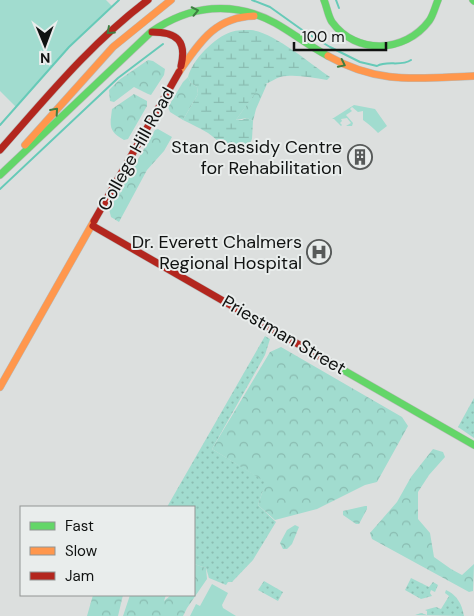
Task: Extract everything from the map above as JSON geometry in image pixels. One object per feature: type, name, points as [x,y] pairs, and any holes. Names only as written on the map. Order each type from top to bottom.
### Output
[{"type":"main road","points":[[0,150],[85,56],[106,35],[147,0]]},
{"type":"main road","points":[[0,174],[67,96],[113,47],[171,0]]},
{"type":"main road","points":[[324,0],[329,15],[340,30],[357,42],[378,48],[386,48],[403,43],[421,32],[435,11],[438,0]]},
{"type":"main road","points":[[0,174],[151,32],[176,16],[206,8],[238,8],[265,17],[333,59],[361,72],[398,78],[474,76]]},
{"type":"main road","name":"College Hill Road","points":[[0,387],[179,72],[200,42],[212,29],[226,20],[241,17],[265,17]]},
{"type":"main road","points":[[151,32],[162,31],[170,33],[177,38],[184,52],[179,72]]},
{"type":"main road","name":"Priestman Street","points":[[93,226],[474,445]]},
{"type":"green space","points":[[0,0],[106,0],[112,6],[69,47],[16,107],[0,91]]},
{"type":"green space","points":[[251,30],[281,42],[330,77],[327,80],[302,76],[283,76],[261,85],[236,120],[247,118],[253,121],[252,139],[246,151],[241,152],[230,149],[208,133],[183,120],[198,94],[197,87],[191,83],[188,77],[190,70],[199,57],[211,44],[225,35],[236,31]]},
{"type":"green space","points":[[148,60],[165,69],[164,75],[151,95],[134,87],[114,102],[110,101],[109,90],[119,80]]},
{"type":"green space","points":[[188,77],[191,83],[197,87],[198,94],[183,120],[170,112],[168,107]]},
{"type":"green space","points":[[261,84],[267,84],[253,121],[247,118],[236,120]]},
{"type":"green space","points":[[134,94],[147,101],[147,106],[128,139],[124,140],[115,134],[111,128],[112,109]]},
{"type":"green space","points":[[354,105],[375,109],[387,126],[378,133],[363,120],[363,111],[358,112],[352,107],[350,109],[352,111],[346,115],[353,123],[352,126],[346,126],[351,123],[347,118],[341,119],[341,126],[332,119]]},
{"type":"green space","points":[[158,129],[172,137],[164,151],[147,170],[119,222],[111,217],[109,209],[155,130]]},
{"type":"green space","points":[[265,336],[270,339],[265,355],[212,449],[268,483],[258,505],[276,522],[253,560],[232,582],[228,582],[226,585],[209,578],[206,568],[195,564],[195,506],[168,506]]},
{"type":"green space","points":[[281,347],[402,417],[408,426],[377,482],[365,485],[317,509],[275,520],[258,505],[267,483],[212,449],[270,352]]},
{"type":"green space","points":[[474,398],[474,438],[458,427]]},
{"type":"green space","points":[[433,449],[443,452],[445,457],[429,475],[418,492],[418,519],[430,533],[434,557],[462,575],[474,564],[473,591],[469,592],[372,539],[370,533],[397,502],[411,477]]},
{"type":"green space","points":[[367,506],[367,509],[359,524],[343,515],[343,511]]},
{"type":"green space","points":[[295,525],[299,527],[292,544],[287,549],[283,549],[280,543],[287,530]]},
{"type":"green space","points":[[195,564],[206,568],[207,579],[183,616],[123,616],[130,596],[166,596],[164,601],[170,596],[195,596]]},
{"type":"green space","points":[[411,578],[429,587],[433,582],[438,585],[435,592],[431,590],[432,596],[421,599],[405,590]]},
{"type":"green space","points":[[264,581],[283,592],[278,601],[258,590]]},
{"type":"green space","points":[[212,584],[228,593],[222,605],[223,608],[236,616],[190,616],[196,604],[200,606]]},
{"type":"green space","points":[[446,590],[458,600],[464,616],[415,615],[421,613],[427,615],[425,610],[436,607],[441,609],[449,596],[445,593]]},
{"type":"green space","points":[[93,596],[123,596],[118,616],[87,616]]},
{"type":"waterway","points":[[0,125],[69,47],[119,0]]},
{"type":"waterway","points":[[252,0],[270,7],[305,32],[360,62],[377,66],[381,64],[403,63],[411,60]]},
{"type":"waterway","points":[[336,0],[339,8]]},
{"type":"waterway","points":[[0,189],[118,78],[163,44]]},
{"type":"traffic: fast","points":[[324,0],[332,22],[342,33],[367,45],[380,46],[394,44],[419,32],[433,14],[438,0]]},
{"type":"traffic: fast","points":[[0,175],[151,32],[181,16],[196,11],[212,9],[243,11],[275,23],[328,56]]},
{"type":"traffic: fast","points":[[331,363],[474,445]]},
{"type":"traffic: slow","points":[[25,145],[113,47],[171,0]]},
{"type":"traffic: slow","points":[[179,72],[202,41],[219,26],[240,17],[254,16]]},
{"type":"traffic: slow","points":[[328,56],[364,72],[382,76],[399,78],[474,76]]},
{"type":"traffic: slow","points":[[0,387],[94,221]]},
{"type":"traffic: jam","points":[[0,150],[89,52],[107,34],[148,0]]},
{"type":"traffic: jam","points":[[152,32],[168,34],[178,40],[183,50],[181,66]]},
{"type":"traffic: jam","points":[[94,221],[179,72]]},
{"type":"traffic: jam","points":[[93,226],[331,363]]},
{"type":"place","name":"Stan Cassidy Centre for Rehabilitation","points":[[360,157]]},
{"type":"place","name":"Dr. Everett Chalmers Regional Hospital","points":[[319,252]]}]
